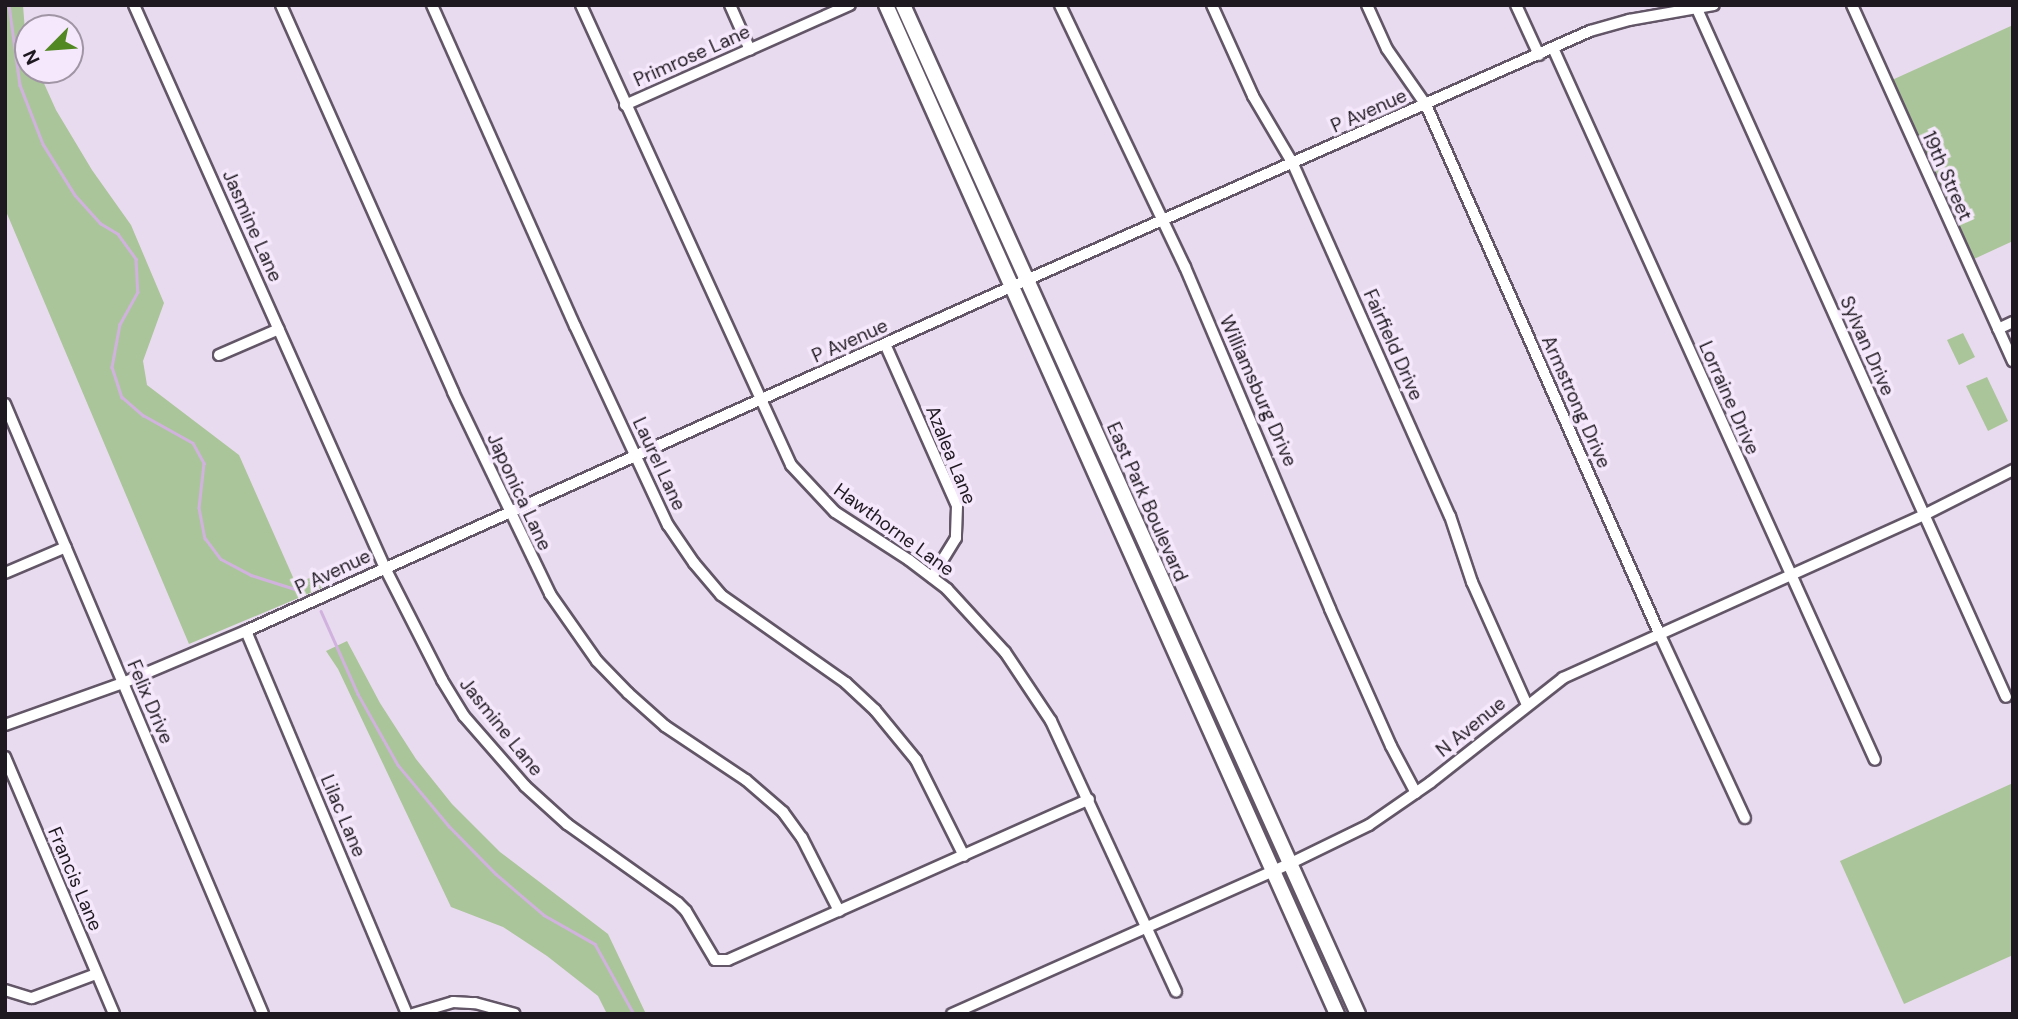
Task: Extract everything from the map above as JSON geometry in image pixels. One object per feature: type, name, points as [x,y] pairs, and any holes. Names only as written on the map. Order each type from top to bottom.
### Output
[{"type":"main road","name":"East Park Boulevard","points":[[886,5],[1337,1014]]},
{"type":"main road","name":"East Park Boulevard","points":[[904,5],[1289,864],[1359,1014]]},
{"type":"street","name":"Jasmine Lane","points":[[134,5],[385,568],[442,680],[464,716],[504,764],[567,824],[678,903],[686,911],[715,960],[728,960],[1089,799]]},
{"type":"street","name":"Japonica Lane","points":[[281,5],[544,584],[597,661],[665,726],[746,780],[783,812],[802,838],[839,911]]},
{"type":"street","name":"Laurel Lane","points":[[432,5],[668,525],[714,587],[753,620],[846,683],[875,710],[902,741],[928,779],[964,856]]},
{"type":"street","name":"Hawthorne Lane","points":[[581,5],[791,466],[806,485],[835,512],[932,577],[981,623],[1038,698],[1089,799],[1176,992]]},
{"type":"street","points":[[730,5],[750,50]]},
{"type":"street","name":"Primrose Lane","points":[[625,105],[850,5]]},
{"type":"street","name":"Williamsburg Drive","points":[[1060,5],[1196,293],[1391,746],[1416,793]]},
{"type":"street","name":"Fairfield Drive","points":[[1212,5],[1252,96],[1293,164],[1450,516],[1478,596],[1527,705]]},
{"type":"street","name":"Armstrong Drive","points":[[1367,5],[1387,49],[1426,105],[1659,633],[1745,818]]},
{"type":"street","points":[[1517,5],[1539,55]]},
{"type":"street","name":"P Avenue","points":[[5,725],[123,683],[246,631],[1013,286],[1608,24],[1714,5]]},
{"type":"street","name":"19th Street","points":[[1852,5],[2013,360]]},
{"type":"street","name":"Sylvan Drive","points":[[1697,9],[2006,697]]},
{"type":"street","name":"Lorraine Drive","points":[[1553,48],[1789,576],[1875,760]]},
{"type":"street","points":[[1998,329],[2013,322]]},
{"type":"street","points":[[219,355],[279,329]]},
{"type":"street","name":"Azalea Lane","points":[[885,344],[957,506],[956,538],[932,577]]},
{"type":"street","name":"Felix Drive","points":[[5,404],[262,1014]]},
{"type":"street","name":"N Avenue","points":[[952,1014],[1289,864],[1369,825],[1416,793],[1563,678],[1924,515],[2013,470]]},
{"type":"street","points":[[5,573],[66,547]]},
{"type":"street","name":"Lilac Lane","points":[[246,631],[407,1014]]},
{"type":"street","name":"Francis Lane","points":[[5,757],[114,1014]]},
{"type":"street","points":[[5,990],[32,998],[96,974]]},
{"type":"street","points":[[413,1014],[453,1002],[485,1004],[515,1014]]},
{"type":"green space","points":[[5,5],[23,5],[24,14],[14,14],[14,84],[44,84],[56,110],[92,170],[131,225],[164,303],[143,361],[147,385],[239,455],[296,584],[316,575],[322,588],[189,644],[5,209]]},
{"type":"green space","points":[[2013,25],[2013,241],[1974,259],[1892,80]]},
{"type":"green space","points":[[1963,333],[1975,357],[1959,365],[1947,340]]},
{"type":"green space","points":[[1987,377],[2008,421],[1988,431],[1966,386]]},
{"type":"green space","points":[[347,641],[380,703],[416,759],[452,804],[500,852],[608,934],[646,1014],[607,1014],[598,996],[547,956],[503,927],[451,907],[338,669],[326,651]]},
{"type":"green space","points":[[2013,783],[2013,955],[1904,1004],[1840,861]]},
{"type":"waterway","points":[[9,5],[20,85],[43,144],[75,195],[100,223],[118,234],[136,259],[138,292],[120,324],[112,367],[122,397],[143,415],[193,443],[204,463],[199,508],[205,538],[221,559],[251,575],[298,590]]},
{"type":"waterway","points":[[321,611],[358,694],[398,765],[449,826],[496,874],[544,915],[595,944],[634,1014]]}]
